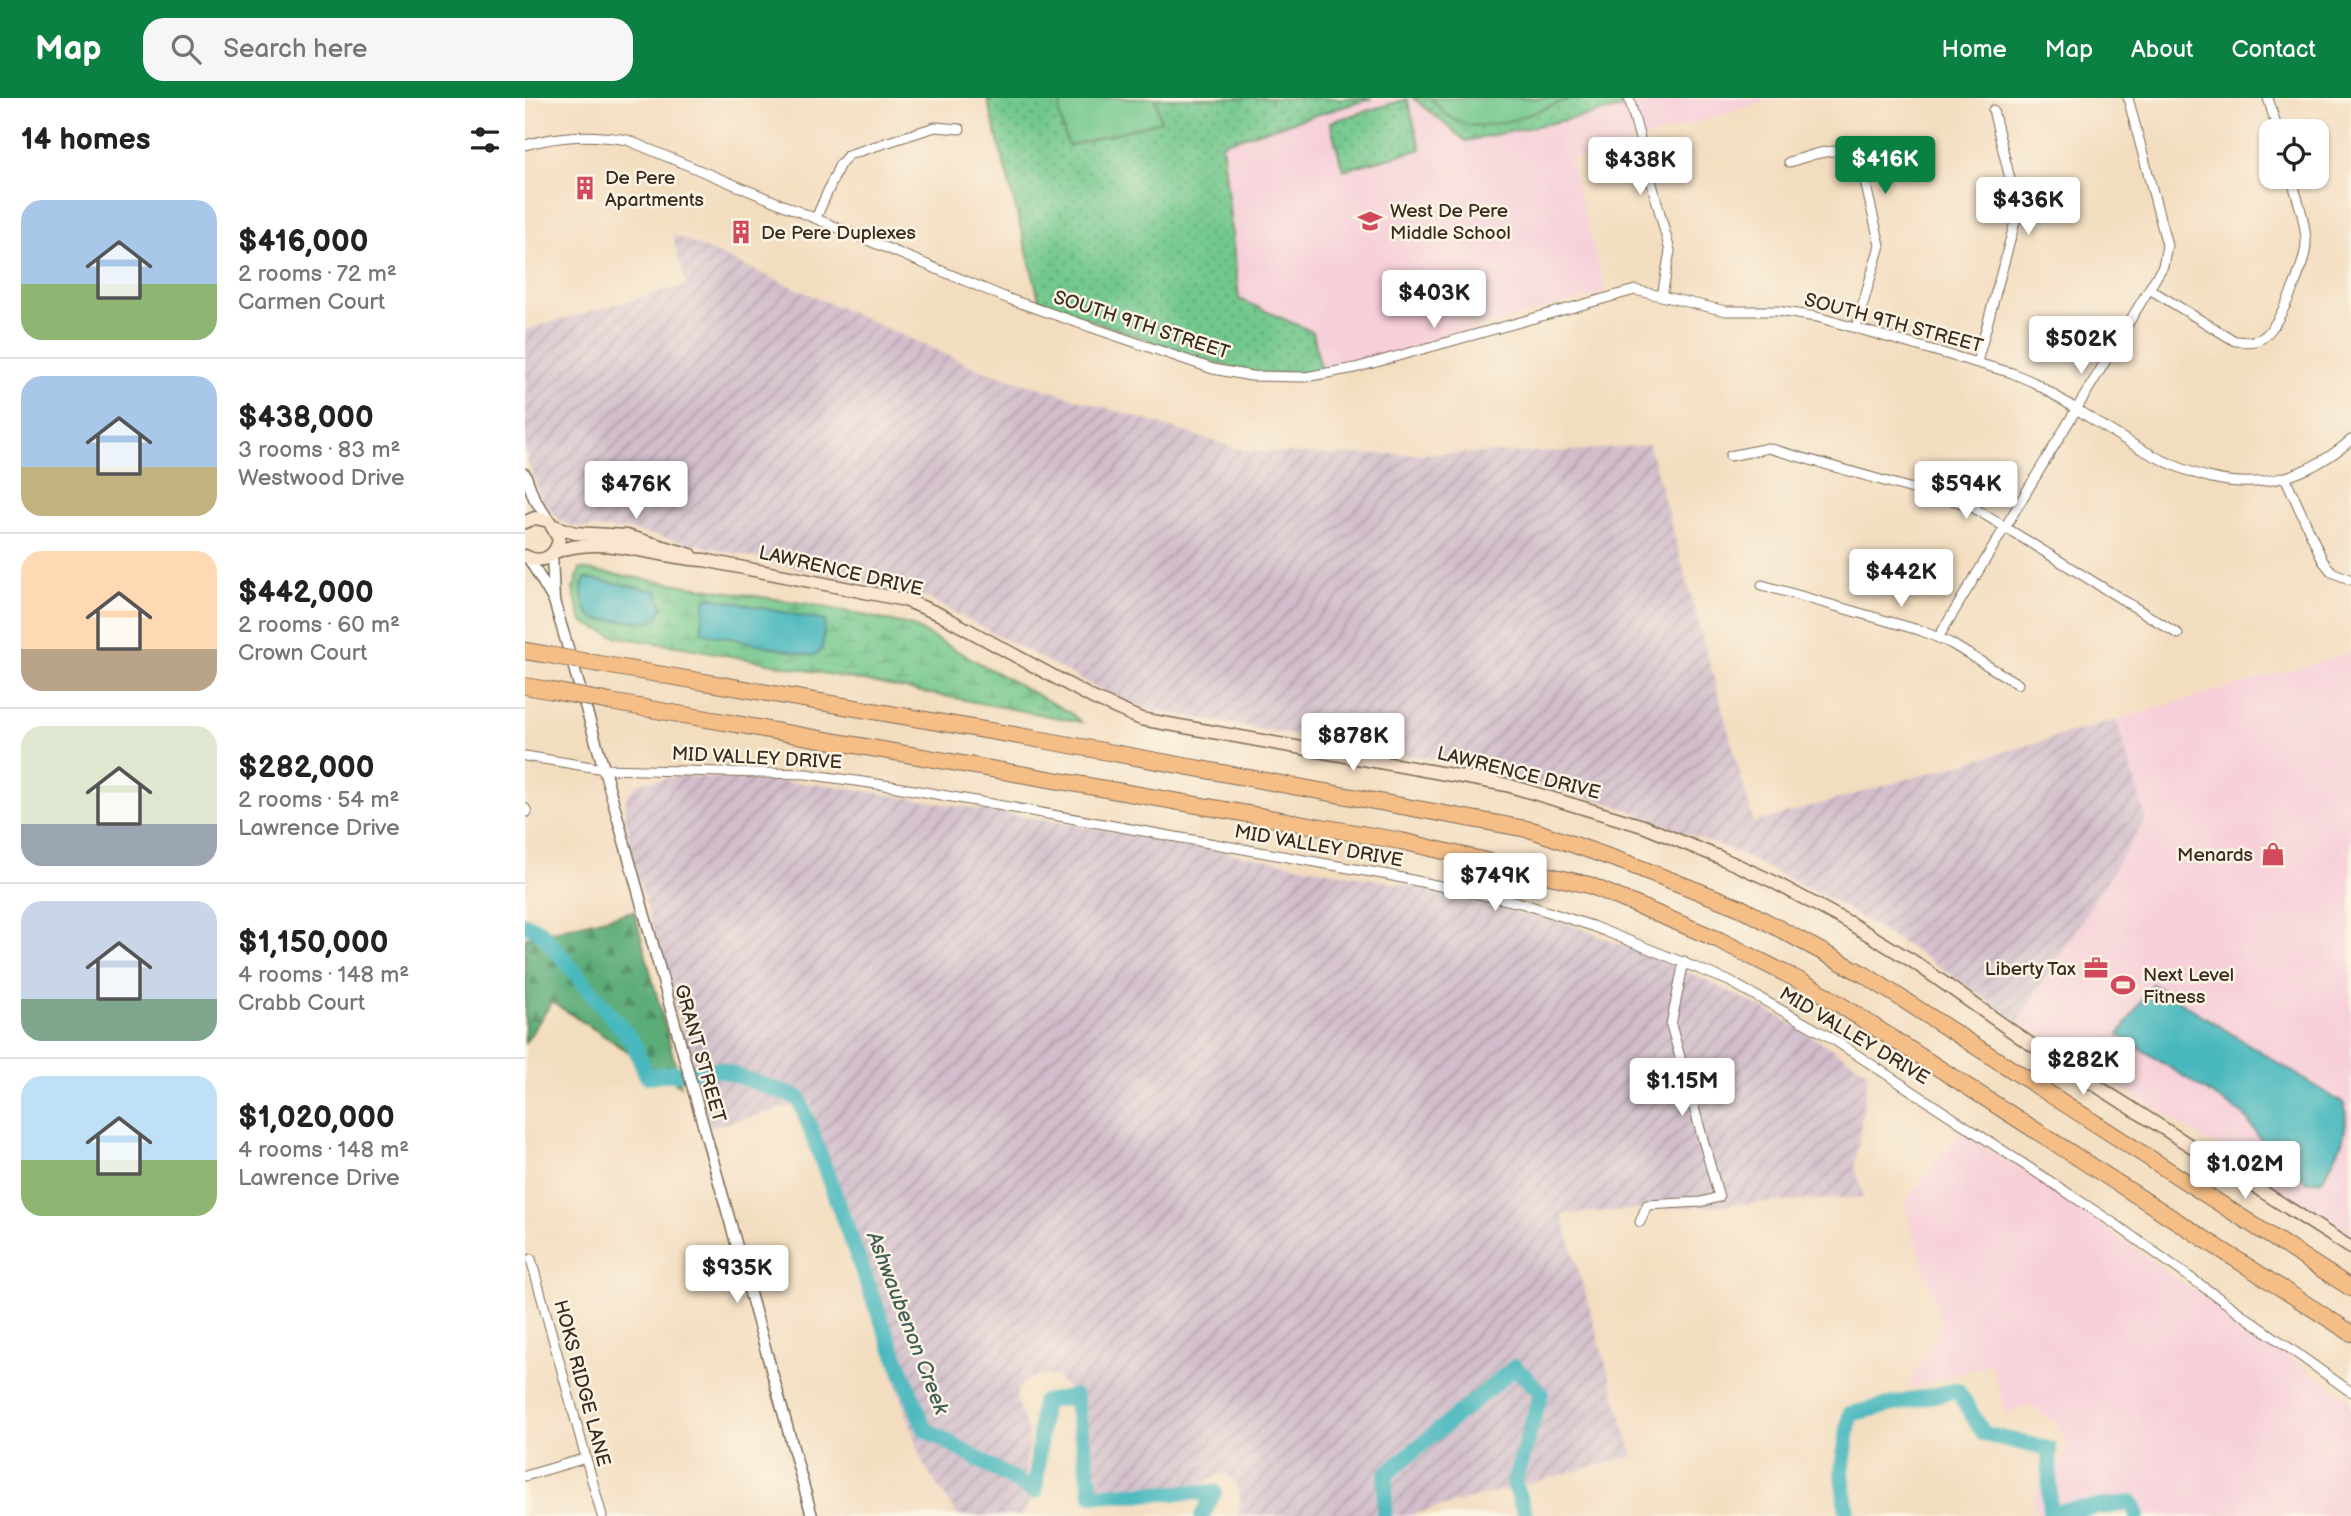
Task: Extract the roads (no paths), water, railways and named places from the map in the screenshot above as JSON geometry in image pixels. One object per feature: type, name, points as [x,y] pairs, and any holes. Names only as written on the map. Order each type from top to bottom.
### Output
[{"type":"highway","points":[[525,651],[1394,803],[1532,830],[1741,908],[1854,969],[2351,1288]]},
{"type":"highway","points":[[525,686],[1375,836],[1590,885],[1719,940],[1814,988],[2351,1333]]},
{"type":"main road","points":[[525,522],[535,518],[575,533],[626,536],[704,559]]},
{"type":"main road","points":[[551,523],[559,539],[553,553]]},
{"type":"main road","name":"LAWRENCE DRIVE","points":[[527,558],[541,560],[553,553],[590,543],[675,559],[704,559],[905,600],[939,614],[1093,698],[1142,719],[1507,785],[1582,805],[1670,836],[1770,880],[1849,922],[1914,962],[2026,1041],[2351,1248]]},
{"type":"street","points":[[1629,98],[1670,251],[1662,296]]},
{"type":"street","points":[[1938,638],[2151,290],[2163,266],[2167,245],[2128,98]]},
{"type":"street","points":[[2268,98],[2274,119]]},
{"type":"street","points":[[1977,362],[2018,211],[1993,110]]},
{"type":"street","points":[[816,218],[839,166],[848,155],[936,127],[960,130]]},
{"type":"street","name":"SOUTH 9TH STREET","points":[[525,145],[551,138],[590,134],[627,140],[1009,299],[1213,369],[1268,379],[1321,375],[1355,368],[1624,290],[1726,311],[1797,313],[1977,362],[2033,382],[2169,464],[2195,475],[2242,483],[2285,477],[2318,464],[2351,440]]},
{"type":"street","points":[[1789,162],[1838,149],[1853,154],[1861,165],[1880,245],[1856,328]]},
{"type":"street","points":[[2151,290],[2235,341],[2250,342],[2265,337],[2294,287],[2305,260],[2304,222],[2294,189]]},
{"type":"street","points":[[1730,456],[1768,448],[1969,505],[2178,634]]},
{"type":"street","points":[[525,474],[534,498],[551,523]]},
{"type":"street","points":[[2285,477],[2323,561],[2332,572],[2351,580]]},
{"type":"street","name":"GRANT STREET","points":[[553,553],[554,601],[604,769],[812,1516]]},
{"type":"street","name":"GRANT STREET","points":[[527,558],[554,601]]},
{"type":"street","points":[[1762,585],[1938,638],[2018,684]]},
{"type":"street","name":"MID VALLEY DRIVE","points":[[525,756],[604,769],[806,774],[891,786],[1388,875],[1521,903],[1684,961],[1729,981],[1828,1036],[1988,1138],[2115,1224],[2351,1392]]},
{"type":"street","points":[[1640,1222],[1647,1205],[1701,1202],[1719,1197],[1671,1025],[1684,961]]},
{"type":"street","name":"HOKS RIDGE LANE","points":[[531,1259],[602,1516]]},
{"type":"street","points":[[525,1476],[586,1458]]},
{"type":"water","points":[[585,578],[657,591],[663,607],[657,618],[649,622],[593,619],[582,599]]},
{"type":"water","points":[[710,597],[825,621],[822,650],[813,656],[701,632],[705,601]]},
{"type":"water","points":[[2152,984],[2344,1104],[2344,1134],[2322,1180],[2307,1182],[2263,1143],[2244,1115],[2119,1035]]},
{"type":"waterway","name":"Ashwaubenon Creek","points":[[525,924],[541,932],[633,1042],[647,1076],[719,1069],[799,1098],[876,1307],[925,1429],[1035,1492],[1043,1402],[1075,1396],[1092,1495],[1214,1492],[1202,1516]]},
{"type":"waterway","name":"Ashwaubenon Creek","points":[[1384,1516],[1386,1474],[1515,1367],[1541,1393],[1514,1483],[1526,1516]]},
{"type":"waterway","name":"Ashwaubenon Creek","points":[[1847,1516],[1842,1472],[1850,1414],[1957,1390],[1984,1434],[2049,1449],[2050,1512],[2132,1503],[2137,1516]]},
{"type":"place","name":"De Pere Apartments","points":[[585,188]]},
{"type":"place","name":"West De Pere Middle School","points":[[1370,221]]},
{"type":"place","name":"De Pere Duplexes","points":[[741,232]]},
{"type":"place","name":"Menards","points":[[2273,854]]},
{"type":"place","name":"Liberty Tax","points":[[2096,968]]},
{"type":"place","name":"Next Level Fitness","points":[[2123,985]]}]
